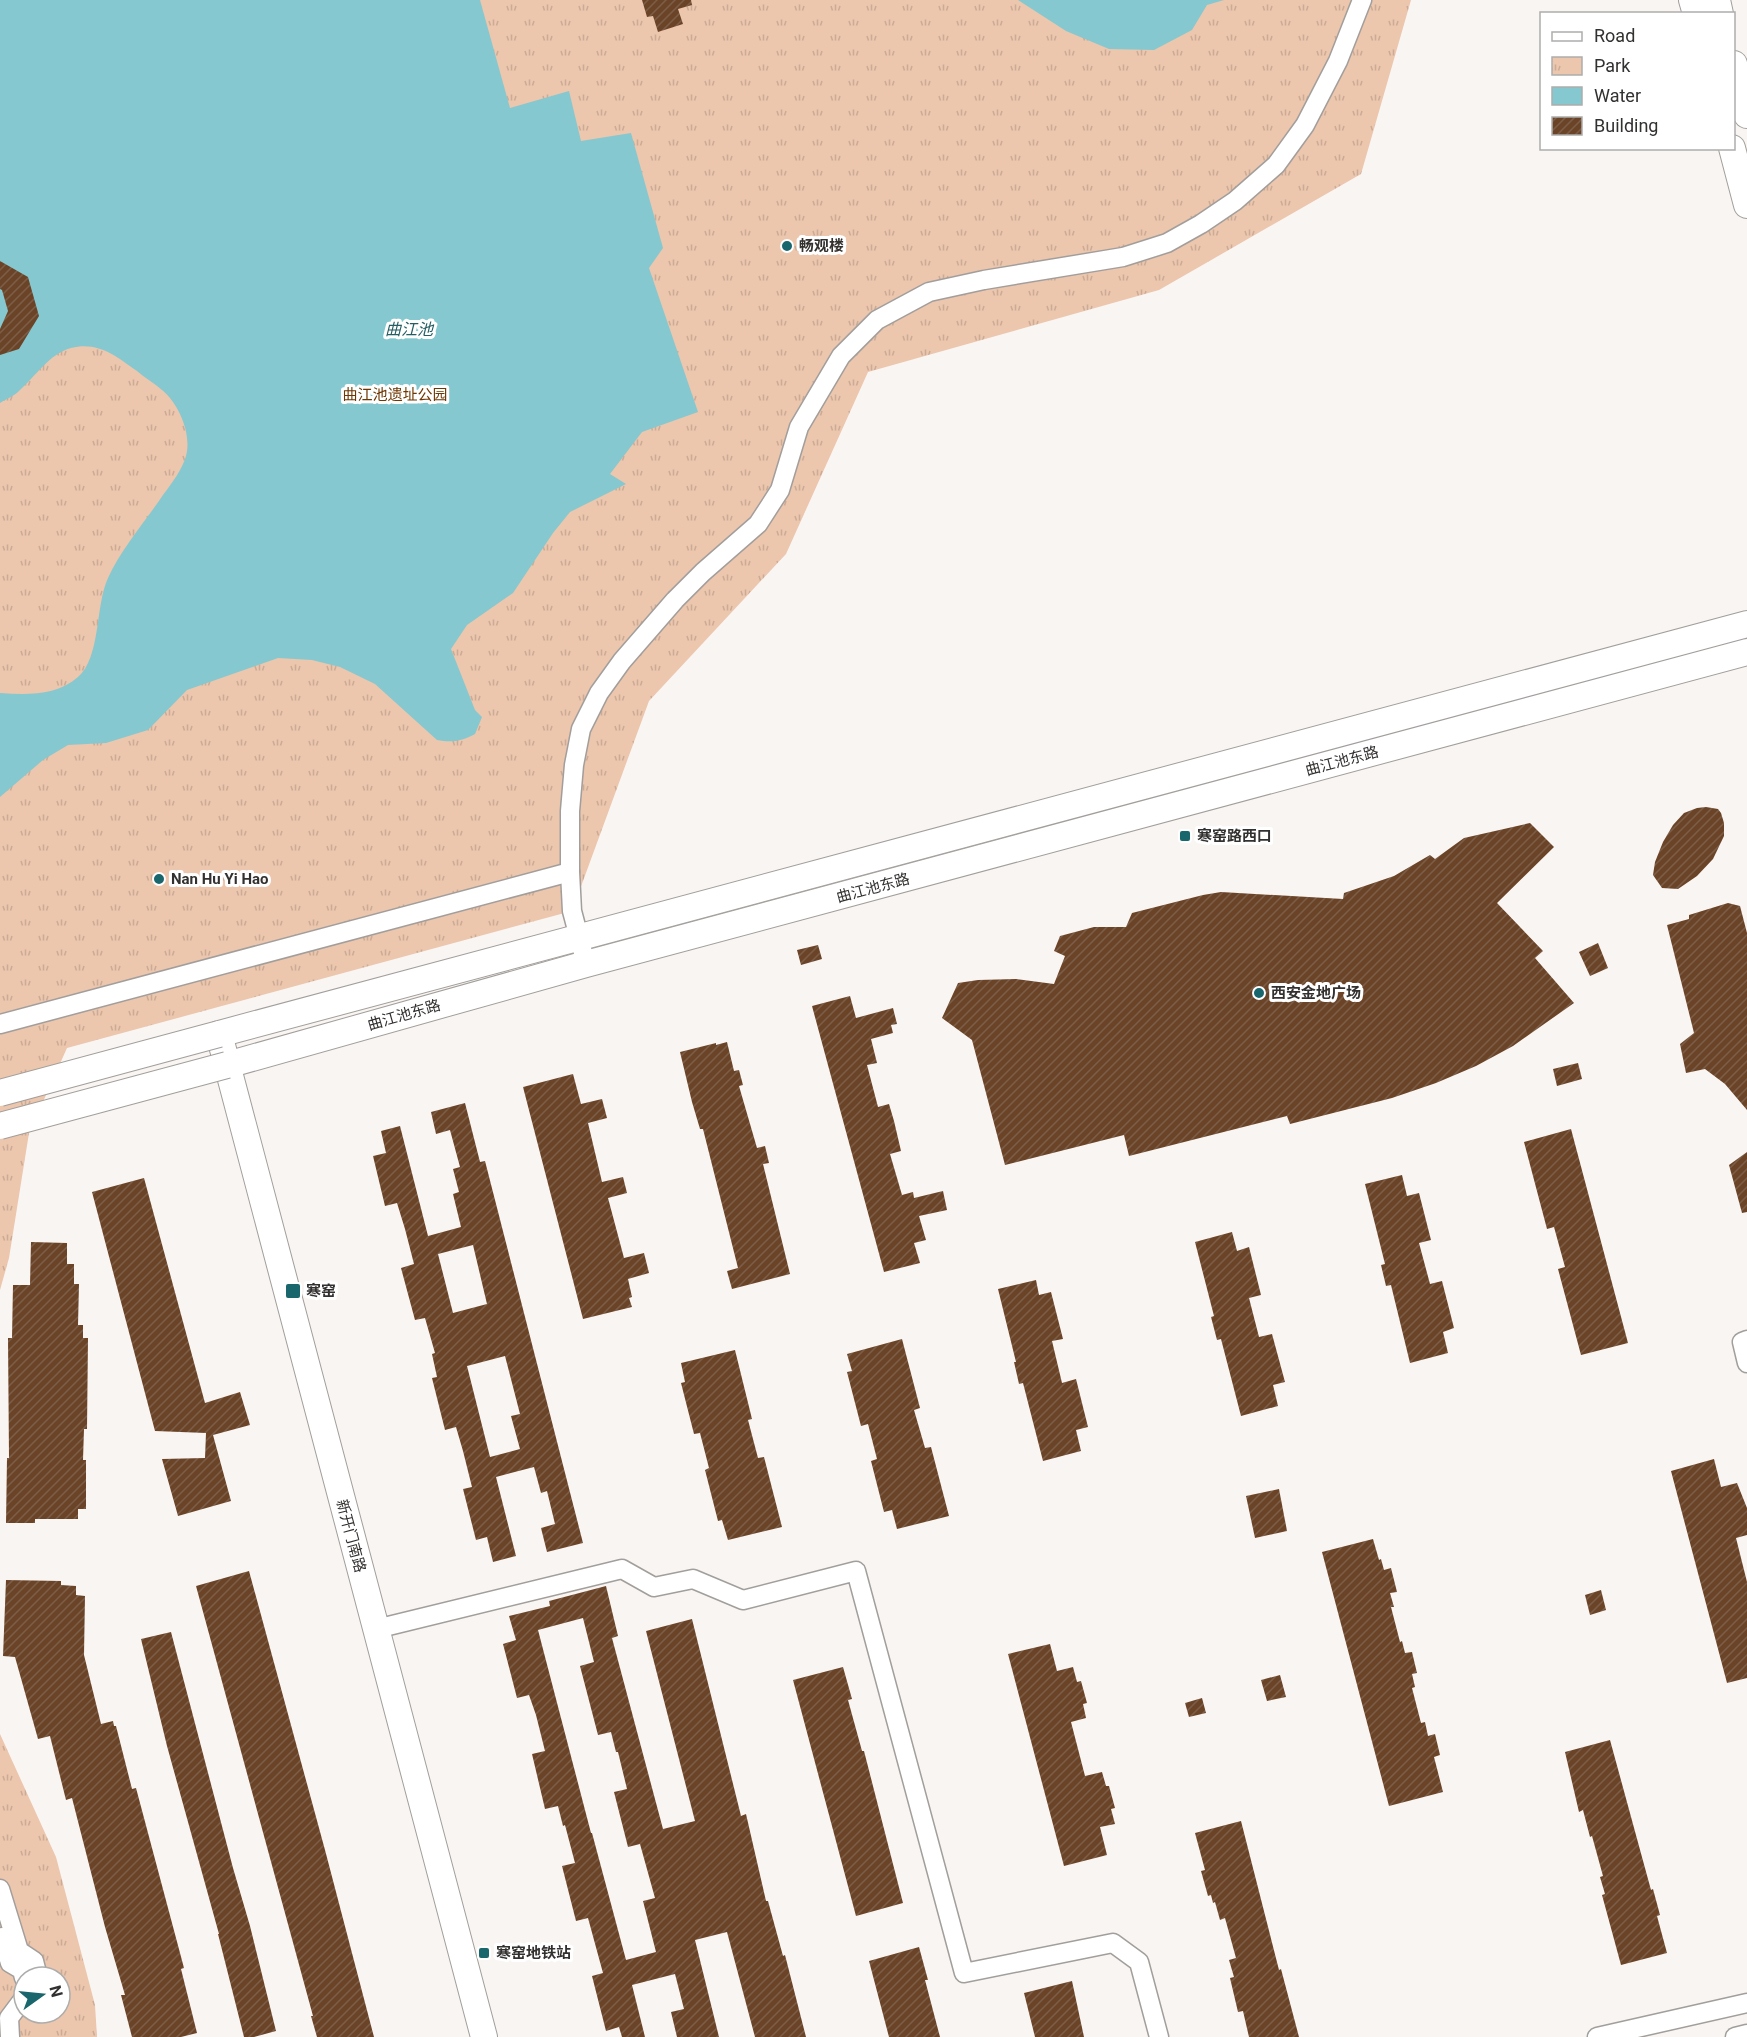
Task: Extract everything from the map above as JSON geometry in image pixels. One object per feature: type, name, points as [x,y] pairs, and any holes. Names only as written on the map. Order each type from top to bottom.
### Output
[{"type":"main road","points":[[1735,67],[1747,115]]},
{"type":"main road","points":[[1733,150],[1747,205]]},
{"type":"main road","name":"曲江池东路","points":[[0,1093],[1747,624]]},
{"type":"main road","name":"曲江池东路","points":[[0,1126],[586,964],[1747,652]]},
{"type":"main road","name":"新开门南路","points":[[219,1034],[484,2037]]},
{"type":"street","points":[[586,964],[572,910],[570,872],[570,811],[574,765],[581,729],[599,693],[622,662],[675,600],[758,524],[780,490],[799,427],[841,356],[878,320],[929,292],[984,280],[1123,258],[1167,243],[1235,201],[1276,165],[1305,124],[1338,61],[1362,0]]},
{"type":"street","points":[[0,1024],[570,872]]},
{"type":"street","points":[[1747,1340],[1742,1342],[1747,1363]]},
{"type":"street","points":[[376,1629],[622,1569],[654,1587],[693,1579],[743,1600],[856,1571],[964,1973],[1113,1943],[1138,1962],[1159,2037]]},
{"type":"street","points":[[0,1889],[19,1951],[34,1961],[35,1965]]},
{"type":"street","points":[[0,1930],[10,1963],[13,1965]]},
{"type":"street","points":[[1597,2037],[1747,2003]]},
{"type":"street","points":[[10,2037],[9,2018],[12,2014]]},
{"type":"street","points":[[1735,2037],[1747,2034]]},
{"type":"green space","name":"曲江池遗址公园","points":[[0,0],[1411,0],[1361,174],[1159,290],[868,372],[786,554],[649,701],[572,911],[67,1048],[29,1133],[9,1258],[0,1290]]},
{"type":"green space","points":[[0,1734],[56,1857],[95,2005],[97,2037],[0,2037]]},
{"type":"water","name":"曲江池","points":[[0,0],[480,0],[510,108],[569,91],[581,141],[631,133],[663,248],[649,268],[698,412],[642,432],[610,474],[626,484],[570,512],[553,533],[513,593],[467,625],[451,649],[475,710],[482,717],[475,734],[457,741],[437,740],[375,684],[340,667],[312,660],[278,658],[187,690],[148,730],[106,743],[68,745],[43,760],[0,797],[0,693],[31,694],[51,691],[78,677],[85,668],[91,657],[108,578],[126,546],[176,476],[186,456],[187,438],[179,411],[168,396],[122,360],[98,348],[81,346],[63,351],[49,360],[17,393],[0,403]]},
{"type":"water","points":[[1018,0],[1224,0],[1207,5],[1192,30],[1154,50],[1109,49],[1066,31]]},
{"type":"building","points":[[642,0],[691,0],[692,5],[678,9],[683,24],[658,32],[653,16],[647,17]]},
{"type":"building","points":[[0,261],[28,277],[39,316],[19,349],[0,355],[0,329],[8,311],[0,289]]},
{"type":"building","points":[[1706,807],[1718,809],[1724,823],[1724,836],[1713,859],[1697,876],[1678,889],[1662,888],[1653,875],[1655,862],[1663,842],[1673,825],[1684,813]]},
{"type":"building","name":"西安金地广场","points":[[1530,823],[1554,847],[1497,903],[1543,951],[1535,958],[1574,1003],[1513,1046],[1476,1066],[1436,1083],[1392,1098],[1290,1124],[1287,1116],[1129,1156],[1124,1135],[1005,1165],[972,1040],[942,1018],[958,983],[1016,979],[1054,984],[1065,956],[1054,951],[1060,936],[1094,927],[1126,927],[1132,913],[1221,892],[1343,899],[1344,893],[1394,876],[1430,855],[1435,859],[1464,838]]},
{"type":"building","points":[[1728,903],[1740,906],[1747,933],[1747,1110],[1725,1084],[1705,1069],[1686,1073],[1680,1044],[1694,1033],[1667,925],[1689,919],[1689,915]]},
{"type":"building","points":[[1598,943],[1608,968],[1590,976],[1579,952]]},
{"type":"building","points":[[818,945],[822,959],[801,965],[797,950]]},
{"type":"building","points":[[850,996],[856,1018],[893,1008],[897,1024],[891,1025],[893,1033],[871,1039],[877,1063],[867,1065],[878,1107],[889,1104],[894,1121],[901,1151],[890,1154],[902,1195],[913,1192],[914,1198],[943,1191],[947,1210],[919,1216],[926,1240],[914,1243],[920,1263],[884,1272],[812,1006]]},
{"type":"building","points":[[727,1042],[734,1071],[739,1070],[743,1085],[739,1086],[757,1148],[765,1146],[769,1163],[763,1164],[790,1274],[732,1289],[727,1271],[738,1268],[703,1129],[700,1129],[680,1052]]},
{"type":"building","points":[[1578,1063],[1582,1079],[1557,1086],[1553,1069]]},
{"type":"building","points":[[573,1074],[581,1104],[602,1099],[607,1118],[588,1123],[602,1182],[623,1177],[627,1193],[608,1198],[624,1258],[644,1253],[649,1273],[628,1279],[632,1307],[583,1319],[523,1087]]},
{"type":"building","points":[[465,1103],[480,1162],[485,1161],[583,1543],[547,1552],[541,1528],[555,1524],[547,1491],[541,1493],[534,1467],[496,1477],[516,1556],[493,1562],[487,1537],[476,1540],[463,1489],[472,1487],[463,1451],[456,1427],[445,1430],[432,1378],[437,1377],[432,1354],[435,1353],[425,1318],[415,1320],[401,1268],[414,1264],[405,1229],[397,1203],[385,1206],[373,1156],[386,1153],[381,1131],[400,1126],[428,1236],[461,1227],[453,1194],[459,1192],[453,1169],[460,1167],[450,1130],[436,1134],[431,1112]],"holes":[[[473,1245],[487,1304],[453,1313],[438,1254]],[[505,1356],[520,1414],[511,1416],[520,1449],[490,1457],[467,1366]]]},
{"type":"building","points":[[1571,1129],[1628,1343],[1581,1355],[1558,1269],[1565,1267],[1554,1227],[1547,1229],[1524,1142]]},
{"type":"building","points":[[1747,1152],[1747,1212],[1742,1213],[1729,1165]]},
{"type":"building","points":[[1402,1175],[1407,1196],[1419,1193],[1431,1240],[1419,1243],[1430,1284],[1442,1281],[1454,1328],[1443,1332],[1448,1353],[1410,1363],[1391,1285],[1386,1286],[1381,1265],[1385,1264],[1365,1184]]},
{"type":"building","points":[[144,1178],[205,1403],[240,1392],[250,1425],[213,1435],[231,1501],[178,1516],[162,1459],[205,1458],[206,1433],[155,1431],[92,1192]]},
{"type":"building","points":[[1232,1232],[1237,1251],[1249,1247],[1261,1295],[1249,1298],[1259,1337],[1272,1334],[1285,1382],[1273,1385],[1278,1406],[1241,1416],[1221,1339],[1217,1340],[1211,1317],[1214,1316],[1195,1242]]},
{"type":"building","points":[[31,1242],[67,1243],[67,1264],[74,1264],[74,1284],[79,1284],[78,1325],[83,1325],[83,1338],[88,1338],[87,1429],[84,1429],[83,1460],[86,1460],[86,1509],[78,1509],[78,1519],[35,1519],[35,1523],[6,1523],[7,1458],[9,1458],[8,1338],[12,1338],[13,1285],[30,1285]]},
{"type":"building","points":[[1036,1280],[1039,1295],[1051,1292],[1063,1339],[1052,1341],[1062,1383],[1076,1379],[1088,1427],[1076,1430],[1081,1451],[1043,1461],[1023,1383],[1019,1384],[1014,1362],[1016,1362],[998,1289]]},
{"type":"building","points":[[902,1339],[920,1408],[914,1410],[925,1448],[931,1447],[949,1516],[897,1529],[892,1510],[884,1512],[871,1461],[877,1459],[868,1424],[861,1426],[847,1372],[852,1371],[847,1354]]},
{"type":"building","points":[[735,1350],[752,1419],[748,1420],[758,1458],[764,1457],[782,1527],[728,1540],[722,1520],[718,1521],[705,1470],[709,1468],[700,1433],[694,1434],[681,1383],[685,1382],[681,1363]]},
{"type":"building","points":[[1714,1459],[1721,1487],[1737,1483],[1747,1508],[1747,1535],[1736,1538],[1747,1582],[1747,1678],[1727,1683],[1671,1471]]},
{"type":"building","points":[[1279,1489],[1287,1531],[1255,1538],[1246,1496]]},
{"type":"building","points":[[1373,1539],[1384,1570],[1391,1568],[1397,1592],[1390,1593],[1394,1607],[1391,1607],[1405,1653],[1412,1652],[1417,1673],[1412,1674],[1415,1687],[1412,1688],[1421,1723],[1425,1722],[1428,1736],[1435,1734],[1440,1755],[1434,1757],[1443,1792],[1389,1806],[1322,1552]]},
{"type":"building","points":[[249,1571],[374,2037],[317,2037],[311,2016],[313,2016],[196,1586]]},
{"type":"building","points":[[6,1580],[61,1581],[61,1585],[76,1586],[76,1595],[85,1596],[84,1655],[101,1724],[113,1721],[116,1726],[132,1789],[136,1788],[184,1968],[181,1969],[197,2033],[181,2037],[132,2037],[121,1995],[125,1995],[72,1798],[66,1800],[50,1736],[38,1739],[15,1657],[3,1656]]},
{"type":"building","points":[[606,1586],[618,1636],[612,1638],[663,1829],[695,1821],[646,1631],[692,1619],[741,1816],[746,1814],[766,1901],[768,1901],[783,1956],[785,1955],[806,2037],[755,2037],[727,1932],[695,1940],[719,2037],[677,2037],[671,2012],[684,2009],[675,1974],[632,1985],[645,2037],[622,2037],[619,2027],[606,2031],[592,1976],[603,1973],[588,1918],[576,1921],[562,1866],[575,1863],[565,1825],[563,1826],[558,1806],[545,1809],[532,1754],[545,1751],[536,1715],[529,1695],[517,1698],[503,1644],[516,1640],[509,1616],[550,1606],[549,1601]],"holes":[[[583,1618],[594,1662],[580,1666],[598,1735],[611,1732],[616,1752],[618,1752],[627,1789],[614,1792],[628,1847],[640,1844],[655,1898],[643,1901],[656,1952],[626,1960],[538,1630]]]},
{"type":"building","points":[[1601,1590],[1606,1610],[1590,1615],[1585,1595]]},
{"type":"building","points":[[171,1632],[276,2031],[254,2037],[244,2037],[141,1639]]},
{"type":"building","points":[[1050,1644],[1057,1671],[1073,1667],[1077,1682],[1081,1681],[1087,1703],[1083,1704],[1086,1718],[1071,1722],[1085,1776],[1102,1772],[1106,1786],[1109,1786],[1115,1808],[1111,1809],[1115,1824],[1100,1827],[1107,1855],[1064,1866],[1008,1654]]},
{"type":"building","points":[[843,1667],[852,1699],[848,1700],[862,1751],[864,1751],[903,1903],[856,1916],[793,1680]]},
{"type":"building","points":[[1280,1675],[1286,1697],[1267,1701],[1261,1680]]},
{"type":"building","points":[[1202,1698],[1206,1713],[1189,1717],[1185,1703]]},
{"type":"building","points":[[1610,1740],[1660,1915],[1657,1916],[1667,1953],[1621,1965],[1602,1895],[1605,1894],[1600,1877],[1603,1876],[1583,1810],[1579,1812],[1565,1752]]},
{"type":"building","points":[[1241,1821],[1279,1970],[1281,1969],[1299,2037],[1249,2037],[1243,2011],[1238,2012],[1230,1978],[1234,1977],[1229,1960],[1236,1958],[1225,1918],[1220,1920],[1215,1902],[1213,1903],[1211,1895],[1208,1896],[1201,1871],[1205,1870],[1195,1833]]},
{"type":"building","points":[[919,1947],[940,2037],[889,2037],[869,1961]]},
{"type":"building","points":[[1072,1981],[1084,2037],[1035,2037],[1024,1993]]},
{"type":"place","name":"畅观楼","points":[[787,246]]},
{"type":"place","name":"寒窑路西口","points":[[1185,836]]},
{"type":"place","name":"Nan Hu Yi Hao","points":[[159,879]]},
{"type":"place","name":"西安金地广场","points":[[1259,993]]},
{"type":"place","name":"寒窑","points":[[293,1291]]},
{"type":"place","name":"寒窑地铁站","points":[[484,1953]]}]
